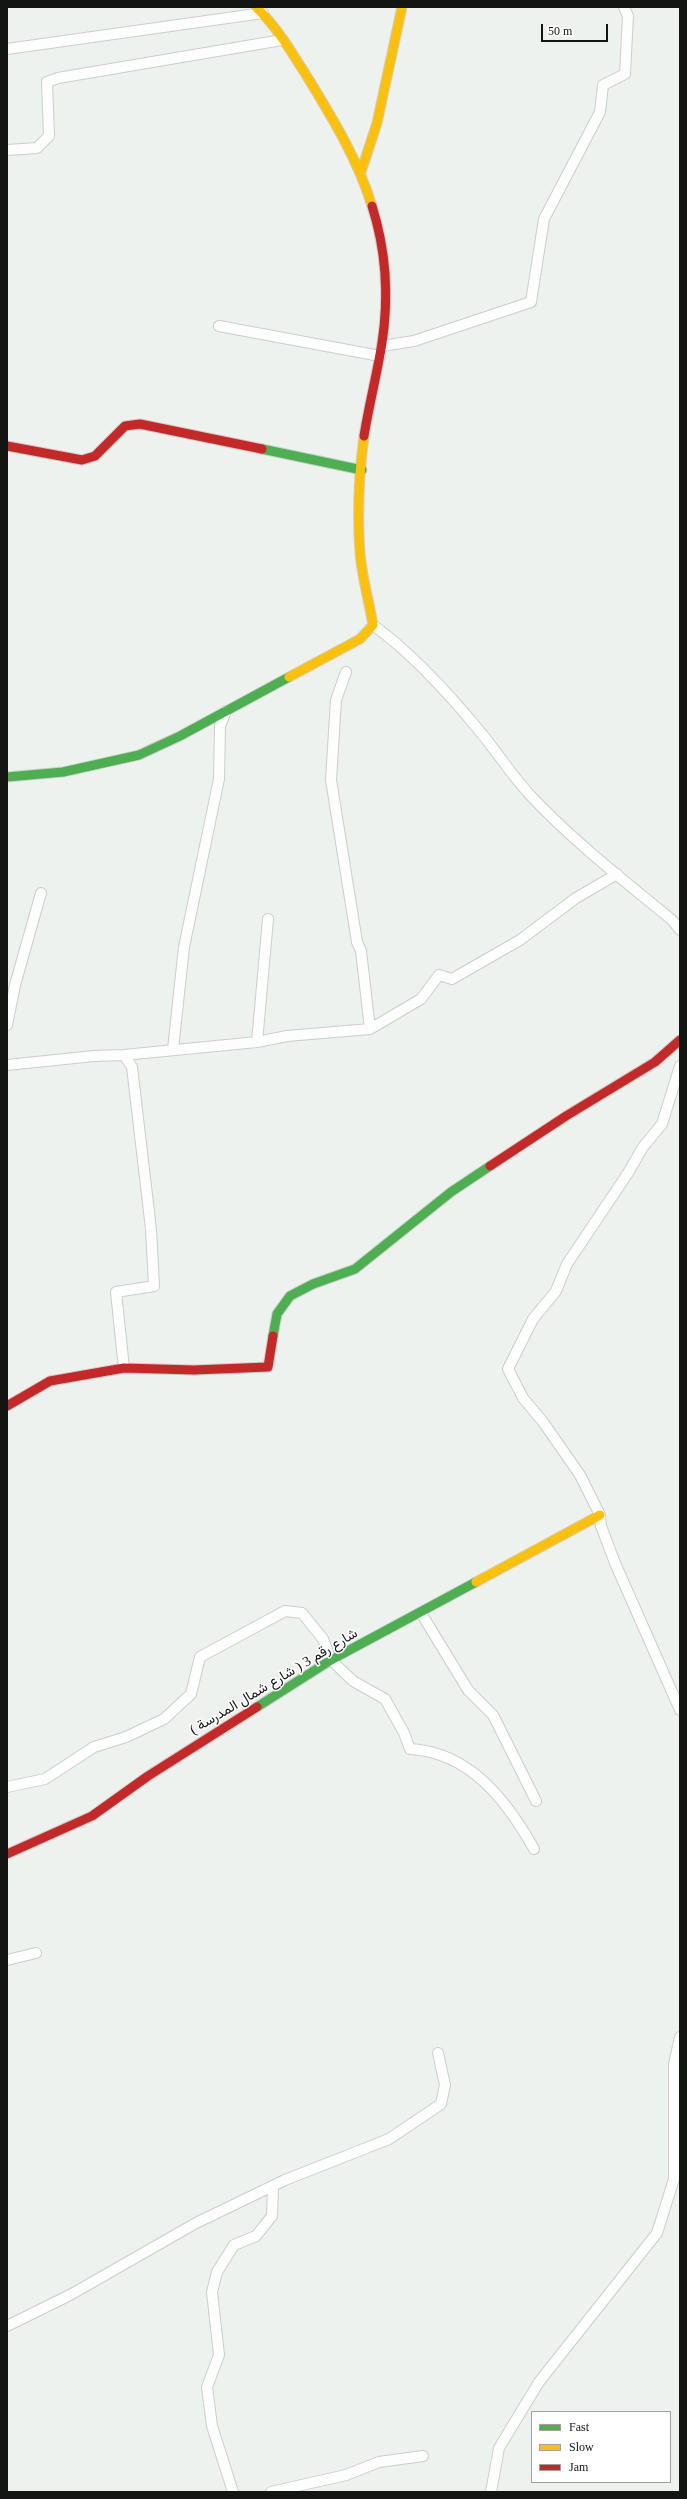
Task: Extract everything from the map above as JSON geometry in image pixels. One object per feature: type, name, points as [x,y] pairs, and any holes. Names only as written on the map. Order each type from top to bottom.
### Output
[{"type":"street","points":[[361,172],[377,124],[402,7]]},
{"type":"street","points":[[219,326],[381,351],[531,302],[544,219],[600,112],[603,85],[625,74],[628,16],[624,7]]},
{"type":"street","points":[[7,49],[259,10],[282,40],[336,122],[361,172],[375,218],[384,262],[384,320],[381,351],[368,406],[362,470],[360,551],[373,625],[393,639],[454,702],[483,735],[512,774],[547,812],[672,920],[680,930]]},
{"type":"street","points":[[7,150],[37,148],[48,136],[47,82],[58,78],[282,40]]},
{"type":"street","points":[[7,446],[82,460],[95,456],[125,426],[140,424],[362,470]]},
{"type":"street","points":[[7,777],[63,772],[139,754],[180,736],[360,639],[373,625]]},
{"type":"street","points":[[346,672],[336,700],[331,780],[357,942],[361,951],[370,1029]]},
{"type":"street","points":[[174,1049],[184,947],[219,779],[220,726],[226,711]]},
{"type":"street","points":[[7,1065],[257,1042],[287,1036],[370,1029],[421,999],[439,975],[452,979],[520,940],[576,898],[617,874]]},
{"type":"street","points":[[7,1025],[11,982],[42,893]]},
{"type":"street","points":[[257,1042],[268,919]]},
{"type":"street","points":[[7,1406],[50,1381],[124,1368],[194,1370],[268,1367],[277,1314],[290,1296],[313,1284],[355,1269],[451,1192],[566,1116],[655,1062],[680,1040]]},
{"type":"street","points":[[124,1055],[132,1067],[150,1222],[154,1286],[116,1292],[124,1368]]},
{"type":"street","points":[[680,1066],[662,1124],[643,1147],[628,1173],[567,1264],[556,1291],[533,1318],[508,1369],[523,1398],[543,1422],[580,1475],[600,1515],[601,1526],[615,1563],[680,1710]]},
{"type":"street","name":"شارع رقم 3 ( شارع شمال المدرسة )","points":[[7,1854],[92,1816],[155,1772],[331,1660],[421,1613],[474,1582],[600,1515]]},
{"type":"street","points":[[7,1787],[45,1779],[94,1747],[126,1737],[164,1719],[190,1694],[200,1657],[285,1611],[302,1613],[323,1639],[331,1660],[353,1681],[385,1699],[404,1733],[410,1750],[424,1750],[444,1756],[483,1779],[513,1813],[534,1849]]},
{"type":"street","points":[[421,1613],[468,1690],[493,1715],[536,1801]]},
{"type":"street","points":[[7,1960],[36,1954]]},
{"type":"street","points":[[491,2492],[499,2448],[539,2382],[657,2233],[674,2179],[674,2064],[680,2037]]},
{"type":"street","points":[[7,2326],[70,2295],[196,2223],[273,2186],[388,2139],[441,2104],[445,2085],[438,2053]]},
{"type":"street","points":[[233,2492],[212,2426],[207,2387],[219,2356],[212,2292],[217,2272],[234,2245],[256,2236],[272,2216],[273,2186]]},
{"type":"street","points":[[271,2492],[346,2475],[378,2462],[423,2456]]},
{"type":"traffic: fast","points":[[262,449],[362,470]]},
{"type":"traffic: fast","points":[[7,777],[63,772],[139,755],[180,736],[289,677]]},
{"type":"traffic: fast","points":[[273,1336],[277,1314],[290,1296],[313,1284],[355,1269],[451,1192],[490,1166]]},
{"type":"traffic: fast","points":[[257,1707],[331,1660],[476,1582]]},
{"type":"traffic: slow","points":[[256,7],[271,23],[284,41],[327,109],[360,172],[372,206]]},
{"type":"traffic: slow","points":[[361,172],[377,123],[402,7]]},
{"type":"traffic: slow","points":[[289,677],[360,639],[373,625],[362,571],[359,538],[359,494],[364,436]]},
{"type":"traffic: slow","points":[[476,1582],[600,1515]]},
{"type":"traffic: jam","points":[[364,436],[382,343],[386,291],[383,257],[377,223],[372,206]]},
{"type":"traffic: jam","points":[[7,446],[82,460],[95,456],[125,426],[140,424],[262,449]]},
{"type":"traffic: jam","points":[[490,1166],[566,1116],[655,1062],[680,1040]]},
{"type":"traffic: jam","points":[[7,1406],[50,1381],[124,1368],[194,1370],[268,1367],[273,1336]]},
{"type":"traffic: jam","points":[[7,1854],[92,1816],[148,1776],[257,1707]]}]
